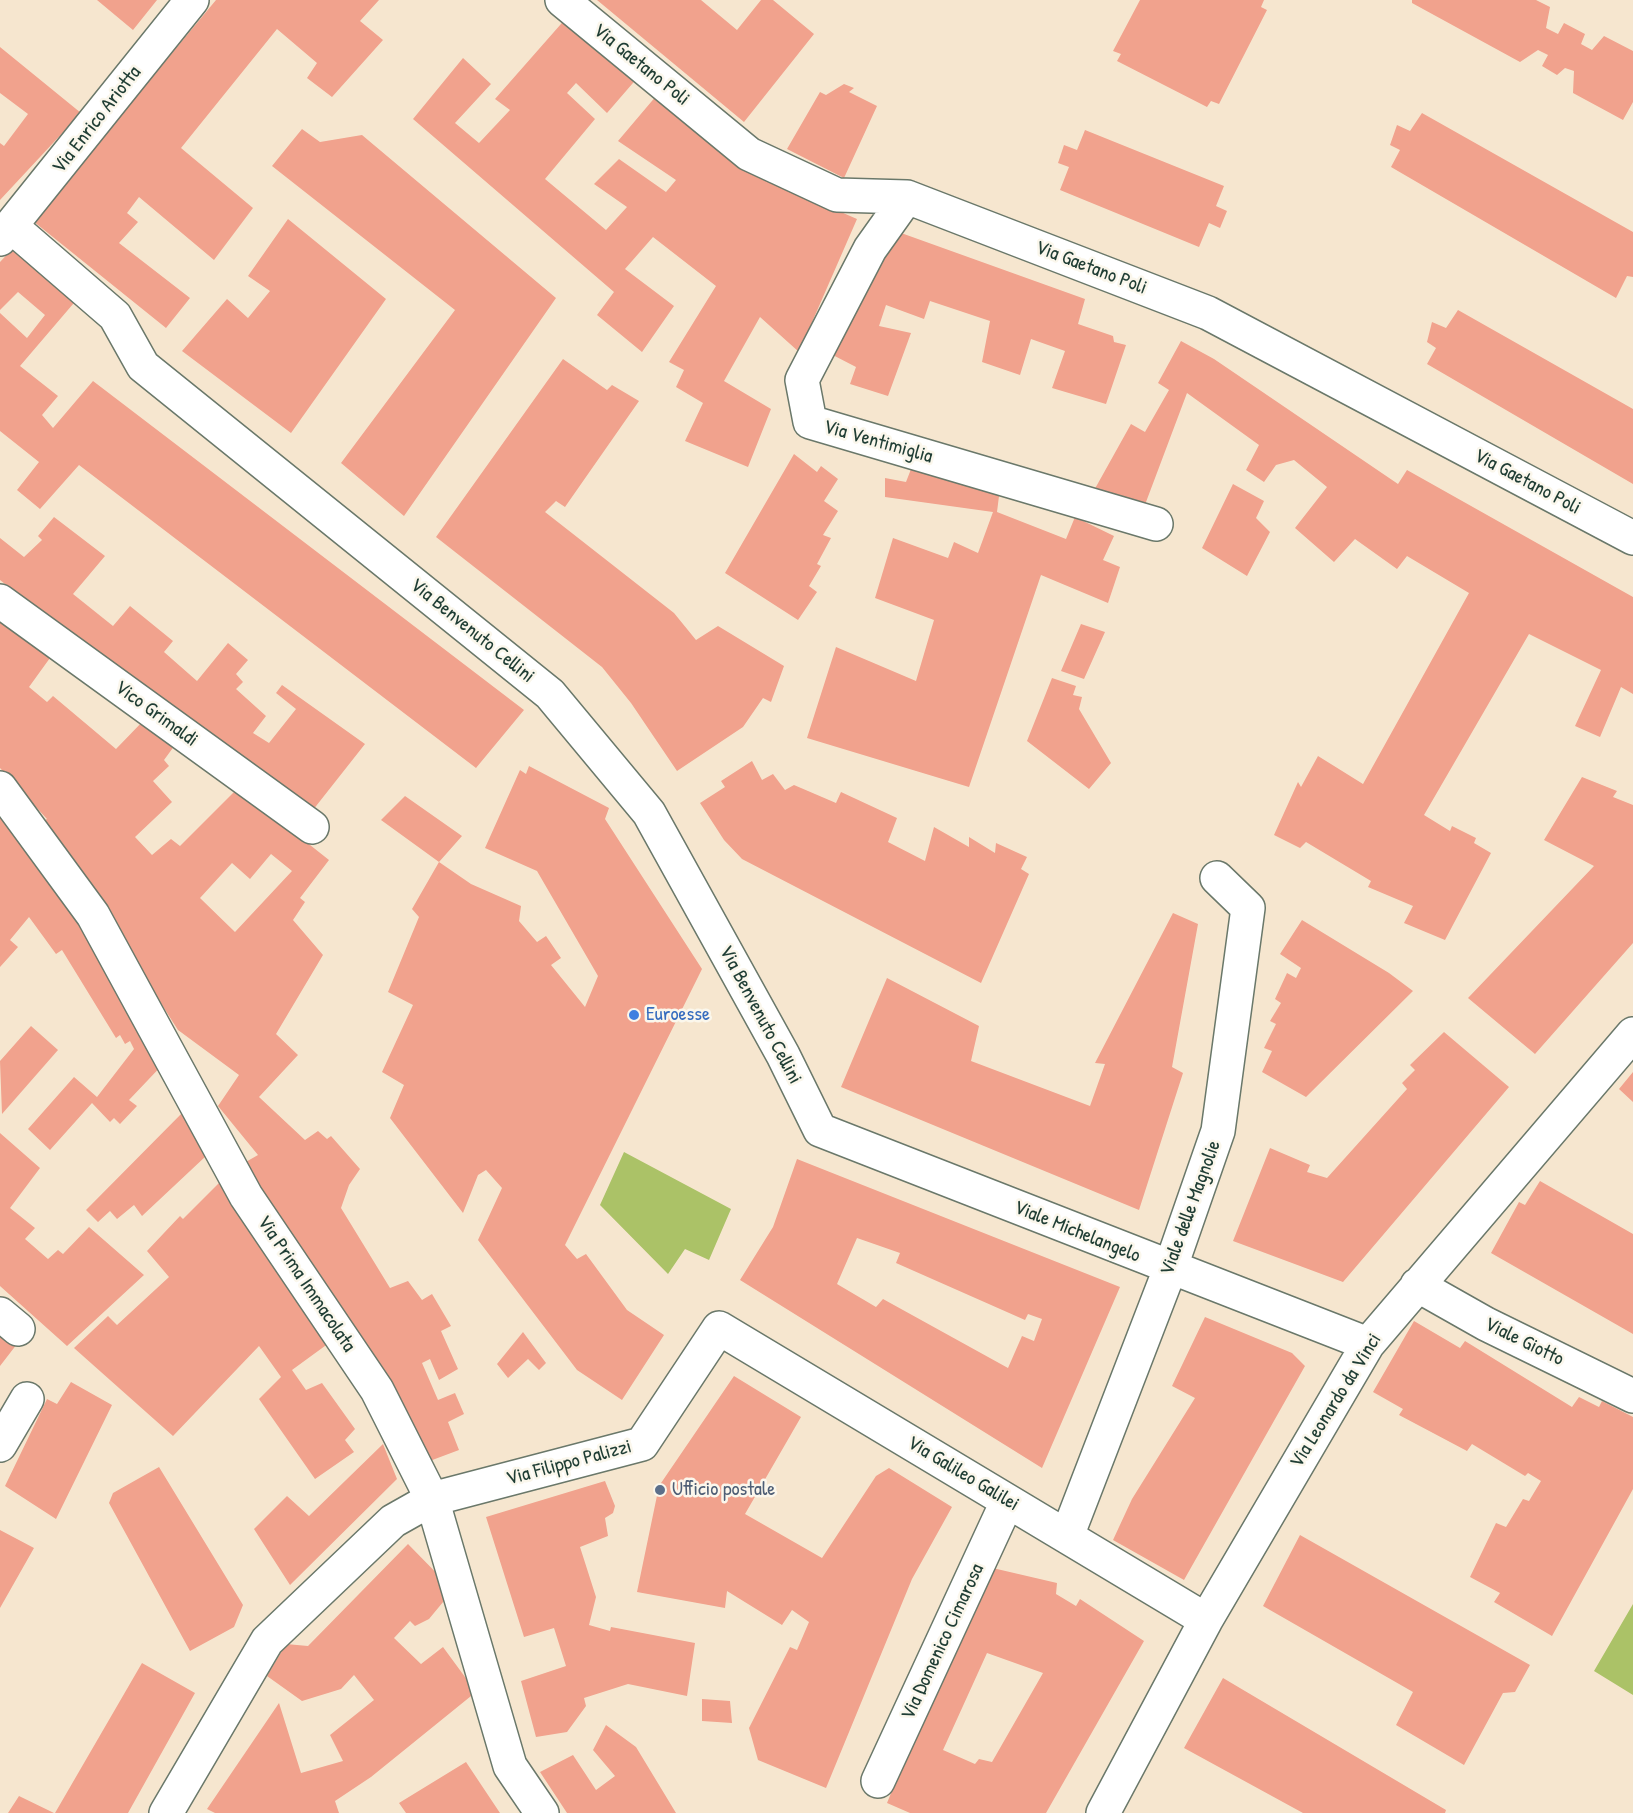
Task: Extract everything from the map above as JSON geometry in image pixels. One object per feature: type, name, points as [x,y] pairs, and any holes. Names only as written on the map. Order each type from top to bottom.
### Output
[{"type":"street","name":"Via Enrico Ariotta","points":[[6,233],[192,0]]},
{"type":"street","name":"Via Gaetano Poli","points":[[562,0],[749,154],[837,195],[907,197],[1208,313],[1633,538]]},
{"type":"street","name":"Via Ventimiglia","points":[[907,197],[870,249],[802,380],[810,422],[1156,524]]},
{"type":"street","name":"Via Benvenuto Cellini","points":[[6,233],[115,316],[143,366],[550,694],[649,813],[783,1055],[820,1130]]},
{"type":"street","name":"Vico Grimaldi","points":[[0,601],[312,827]]},
{"type":"street","name":"Via Prima Immacolata","points":[[0,788],[93,915],[246,1196],[377,1390],[432,1499],[510,1766],[542,1813]]},
{"type":"street","name":"Viale delle Magnolie","points":[[1067,1536],[1170,1269],[1218,1131],[1248,908],[1217,878]]},
{"type":"street","name":"Via Leonardo da Vinci","points":[[1115,1809],[1206,1620],[1368,1344],[1633,1034]]},
{"type":"street","name":"Viale Michelangelo","points":[[820,1130],[1170,1269],[1368,1344]]},
{"type":"street","name":"Viale Giotto","points":[[1417,1285],[1486,1324],[1633,1396]]},
{"type":"street","name":"Via Filippo Palizzi","points":[[166,1813],[267,1641],[393,1521],[432,1499],[642,1444],[719,1328]]},
{"type":"street","name":"Via Galileo Galilei","points":[[719,1328],[1206,1620]]},
{"type":"street","points":[[0,1445],[27,1399]]},
{"type":"street","name":"Via Domenico Cimarosa","points":[[879,1781],[1007,1502]]},
{"type":"green space","points":[[624,1152],[731,1209],[709,1260],[685,1249],[668,1274],[600,1205]]},
{"type":"green space","points":[[1633,1604],[1633,1695],[1594,1671]]},
{"type":"building","points":[[97,0],[157,0],[133,30]]},
{"type":"building","points":[[216,0],[379,0],[360,21],[383,40],[332,97],[307,78],[317,63],[277,29],[181,148],[253,208],[214,260],[139,197],[127,213],[138,222],[119,243],[190,298],[166,328],[33,221]]},
{"type":"building","points":[[597,0],[701,0],[737,30],[761,0],[773,0],[814,34],[744,122]]},
{"type":"building","points":[[1140,0],[1264,0],[1261,7],[1267,10],[1219,104],[1211,101],[1207,107],[1117,61],[1121,54],[1113,51]]},
{"type":"building","points":[[1412,0],[1536,0],[1550,7],[1546,28],[1558,34],[1564,23],[1585,34],[1581,44],[1592,50],[1604,36],[1633,51],[1633,102],[1623,120],[1573,93],[1574,71],[1565,68],[1557,75],[1542,66],[1548,55],[1538,50],[1520,62],[1412,3]]},
{"type":"building","points":[[568,16],[639,76],[607,113],[576,83],[567,93],[595,119],[545,179],[606,230],[627,207],[594,184],[619,159],[666,192],[676,180],[618,141],[657,95],[751,173],[857,219],[799,352],[760,317],[724,381],[771,409],[748,467],[685,441],[703,403],[676,387],[684,370],[669,362],[716,286],[653,237],[625,269],[674,306],[642,352],[597,315],[614,292],[413,119],[463,58],[491,84],[455,123],[479,143],[510,110],[495,99]]},
{"type":"building","points":[[0,47],[81,113],[0,200],[0,143],[4,146],[28,114],[0,93]]},
{"type":"building","points":[[844,84],[854,88],[849,92],[877,106],[844,178],[787,149],[820,92],[826,95]]},
{"type":"building","points":[[1422,113],[1633,232],[1633,277],[1627,276],[1616,298],[1391,167],[1400,150],[1390,145],[1397,125],[1410,131]]},
{"type":"building","points":[[302,129],[320,142],[362,135],[556,298],[404,516],[341,463],[455,310],[272,166]]},
{"type":"building","points":[[1085,130],[1224,186],[1216,206],[1227,211],[1220,228],[1209,223],[1199,247],[1060,190],[1069,167],[1058,163],[1064,145],[1077,150]]},
{"type":"building","points":[[288,219],[386,299],[291,433],[182,351],[227,299],[248,318],[270,291],[248,276]]},
{"type":"building","points":[[890,229],[1085,299],[1078,324],[1113,336],[1114,342],[1126,345],[1106,404],[1052,388],[1065,351],[1031,339],[1020,375],[982,362],[990,321],[930,301],[924,319],[886,305],[879,326],[911,333],[888,396],[850,384],[856,367],[827,352]]},
{"type":"building","points":[[18,243],[79,297],[20,366],[58,396],[42,415],[53,428],[93,381],[524,710],[476,768],[79,465],[40,509],[17,490],[39,462],[0,431],[0,313],[27,338],[45,315],[18,292],[0,310],[0,262]]},
{"type":"building","points":[[1458,310],[1633,409],[1633,484],[1427,364],[1436,348],[1427,342],[1432,322],[1446,328]]},
{"type":"building","points":[[1181,341],[1214,359],[1398,484],[1407,470],[1633,597],[1633,694],[1621,687],[1600,737],[1575,726],[1601,670],[1529,634],[1424,815],[1450,831],[1452,826],[1476,838],[1474,843],[1491,853],[1445,940],[1404,923],[1413,906],[1368,887],[1371,881],[1306,842],[1300,848],[1274,835],[1298,782],[1301,787],[1318,756],[1363,784],[1469,593],[1407,556],[1397,569],[1355,539],[1334,562],[1295,528],[1327,487],[1294,460],[1276,465],[1264,482],[1246,470],[1259,445],[1187,393],[1143,510],[1092,494],[1131,424],[1145,432],[1169,390],[1158,383]]},
{"type":"building","points":[[563,359],[607,390],[612,385],[639,401],[565,507],[556,501],[545,512],[674,613],[696,640],[718,626],[784,666],[771,702],[763,698],[743,727],[677,771],[631,703],[602,667],[436,537]]},
{"type":"building","points":[[794,454],[817,472],[821,466],[838,479],[824,501],[838,511],[823,535],[831,538],[817,564],[821,566],[809,586],[817,592],[798,620],[725,573]]},
{"type":"building","points":[[913,464],[1001,480],[997,512],[1066,539],[1075,517],[1114,536],[1103,560],[1120,567],[1108,603],[1041,575],[969,787],[807,738],[836,647],[916,681],[934,620],[875,598],[893,538],[948,558],[954,542],[978,553],[993,512],[885,497],[885,478],[906,482]]},
{"type":"building","points":[[1233,484],[1264,501],[1256,518],[1270,532],[1247,576],[1202,548]]},
{"type":"building","points":[[54,517],[105,556],[73,594],[113,626],[130,606],[173,641],[164,652],[197,681],[228,643],[248,660],[236,674],[243,682],[236,689],[266,716],[253,733],[269,743],[296,709],[276,693],[282,685],[365,744],[309,815],[114,670],[0,580],[0,538],[24,557],[42,540],[38,536]]},
{"type":"building","points":[[0,607],[55,651],[29,687],[47,702],[53,696],[116,749],[145,719],[175,745],[164,760],[169,766],[153,781],[172,802],[135,837],[152,855],[171,839],[180,846],[238,788],[329,860],[300,898],[305,902],[293,920],[323,955],[276,1034],[298,1055],[259,1097],[305,1140],[318,1131],[327,1139],[331,1136],[360,1169],[349,1185],[341,1208],[390,1288],[408,1281],[422,1300],[432,1294],[451,1326],[441,1331],[458,1369],[439,1380],[430,1359],[422,1363],[438,1400],[455,1393],[464,1414],[448,1422],[459,1450],[427,1462],[388,1378],[244,1163],[258,1155],[218,1106],[239,1075],[178,1030],[102,911],[39,823],[47,819],[0,768]],"holes":[[[271,854],[292,871],[235,932],[200,898],[232,863],[250,879]]]},
{"type":"building","points":[[1081,624],[1105,632],[1084,679],[1061,671]]},
{"type":"building","points":[[1052,678],[1076,686],[1073,695],[1082,697],[1079,709],[1111,763],[1089,789],[1027,741]]},
{"type":"building","points":[[752,761],[762,780],[773,774],[785,790],[794,785],[836,803],[841,792],[897,818],[888,842],[925,861],[934,827],[969,847],[969,837],[995,853],[996,843],[1027,857],[1021,869],[1029,874],[981,983],[742,859],[724,840],[700,803],[725,787],[721,781]]},
{"type":"building","points":[[529,766],[609,808],[605,819],[702,969],[565,1245],[577,1259],[586,1254],[627,1310],[664,1335],[622,1400],[577,1370],[478,1240],[502,1188],[486,1170],[478,1175],[463,1213],[390,1118],[404,1085],[382,1072],[413,1005],[388,992],[419,917],[412,909],[439,862],[471,884],[521,906],[519,921],[537,942],[546,936],[561,958],[551,965],[585,1007],[598,976],[537,871],[485,848],[520,770],[526,774]]},
{"type":"building","points":[[1582,777],[1617,791],[1613,797],[1633,805],[1633,943],[1535,1054],[1468,998],[1594,866],[1544,840]]},
{"type":"building","points":[[405,796],[462,836],[439,862],[381,820]]},
{"type":"building","points":[[0,802],[91,928],[167,1060],[129,1100],[137,1106],[120,1124],[114,1118],[110,1122],[92,1103],[50,1150],[28,1129],[74,1077],[97,1097],[134,1049],[130,1041],[125,1044],[120,1035],[116,1038],[62,950],[56,954],[29,917],[10,940],[18,947],[0,967]]},
{"type":"building","points":[[1173,913],[1198,924],[1172,1067],[1183,1073],[1139,1210],[841,1087],[887,978],[979,1026],[971,1061],[1090,1106],[1105,1064],[1095,1063]]},
{"type":"building","points":[[1302,920],[1389,973],[1413,991],[1306,1097],[1262,1072],[1272,1051],[1264,1048],[1276,1024],[1270,1021],[1281,1003],[1275,999],[1287,973],[1296,978],[1301,968],[1280,954]]},
{"type":"building","points":[[31,1026],[58,1050],[2,1114],[0,1061]]},
{"type":"building","points":[[1444,1032],[1509,1087],[1343,1282],[1233,1241],[1270,1148],[1310,1165],[1307,1172],[1327,1178],[1407,1089],[1402,1083],[1415,1070],[1410,1065]]},
{"type":"building","points":[[1633,1072],[1633,1102],[1619,1089]]},
{"type":"building","points":[[188,1107],[206,1156],[142,1216],[134,1205],[117,1219],[110,1211],[98,1222],[86,1210]]},
{"type":"building","points":[[0,1133],[40,1168],[10,1208],[35,1228],[25,1239],[48,1259],[58,1250],[63,1254],[89,1227],[144,1275],[67,1346],[0,1286]]},
{"type":"building","points":[[797,1159],[1120,1287],[1042,1468],[740,1280],[773,1227]],"holes":[[[857,1238],[900,1253],[896,1263],[1025,1320],[1028,1314],[1042,1319],[1034,1341],[1022,1336],[1008,1368],[883,1299],[876,1307],[837,1284]]]},
{"type":"building","points":[[223,1179],[329,1343],[292,1370],[306,1390],[322,1383],[355,1429],[345,1440],[354,1452],[315,1479],[259,1399],[281,1377],[259,1346],[173,1436],[74,1348],[108,1316],[117,1325],[169,1277],[147,1251],[180,1216],[183,1219]]},
{"type":"building","points":[[1540,1181],[1633,1234],[1633,1334],[1491,1253],[1519,1202],[1525,1205]]},
{"type":"building","points":[[1205,1317],[1292,1353],[1305,1366],[1184,1580],[1113,1540],[1132,1499],[1195,1398],[1172,1386]]},
{"type":"building","points":[[1414,1321],[1460,1348],[1465,1341],[1572,1407],[1579,1397],[1599,1407],[1602,1401],[1633,1417],[1633,1489],[1552,1636],[1494,1602],[1500,1593],[1470,1577],[1496,1523],[1506,1527],[1523,1499],[1529,1501],[1541,1481],[1528,1473],[1525,1476],[1472,1444],[1467,1451],[1399,1415],[1403,1409],[1373,1392]]},
{"type":"building","points":[[0,1331],[17,1344],[0,1366]]},
{"type":"building","points":[[523,1332],[546,1363],[539,1370],[528,1359],[508,1378],[497,1364]]},
{"type":"building","points":[[734,1376],[801,1417],[745,1514],[822,1558],[876,1476],[889,1468],[952,1507],[912,1579],[826,1788],[758,1760],[749,1728],[790,1647],[797,1650],[809,1622],[792,1610],[782,1625],[727,1591],[725,1608],[637,1592],[659,1486]]},
{"type":"building","points":[[71,1382],[112,1405],[56,1519],[5,1486],[47,1399],[57,1404]]},
{"type":"building","points":[[383,1444],[397,1479],[290,1585],[254,1529],[287,1496],[309,1516]]},
{"type":"building","points":[[159,1467],[243,1605],[234,1627],[190,1651],[109,1503],[113,1493]]},
{"type":"building","points":[[605,1481],[615,1506],[613,1513],[605,1518],[608,1536],[580,1547],[596,1597],[589,1625],[610,1631],[611,1627],[695,1643],[687,1696],[628,1684],[584,1698],[586,1706],[567,1732],[536,1737],[521,1681],[566,1666],[554,1628],[524,1637],[486,1517]]},
{"type":"building","points":[[0,1530],[34,1548],[0,1608]]},
{"type":"building","points":[[1300,1535],[1530,1665],[1515,1692],[1503,1693],[1464,1765],[1396,1725],[1413,1692],[1263,1606]]},
{"type":"building","points":[[408,1544],[453,1590],[429,1619],[415,1626],[410,1621],[394,1638],[421,1664],[443,1647],[476,1692],[371,1777],[335,1801],[339,1813],[215,1813],[207,1809],[279,1703],[301,1773],[343,1761],[330,1735],[374,1700],[354,1675],[341,1689],[302,1701],[267,1676],[286,1644],[308,1646]]},
{"type":"building","points":[[984,1566],[1057,1583],[1056,1594],[1076,1606],[1080,1599],[1144,1641],[1046,1813],[910,1813],[887,1803]],"holes":[[[987,1653],[1043,1673],[992,1762],[979,1759],[975,1764],[943,1750]]]},
{"type":"building","points":[[142,1663],[195,1693],[128,1813],[55,1813]]},
{"type":"building","points":[[1223,1678],[1446,1810],[1445,1813],[1303,1813],[1184,1748]]},
{"type":"building","points":[[702,1699],[730,1701],[732,1723],[702,1721]]},
{"type":"building","points":[[606,1725],[636,1747],[676,1813],[567,1813],[540,1772],[573,1755],[596,1790],[615,1776],[593,1750]]},
{"type":"building","points":[[466,1762],[500,1813],[406,1813],[399,1803]]},
{"type":"building","points":[[19,1796],[54,1813],[8,1813]]},
{"type":"place","name":"Euroesse","points":[[634,1015]]},
{"type":"place","name":"Ufficio postale","points":[[660,1490]]}]
